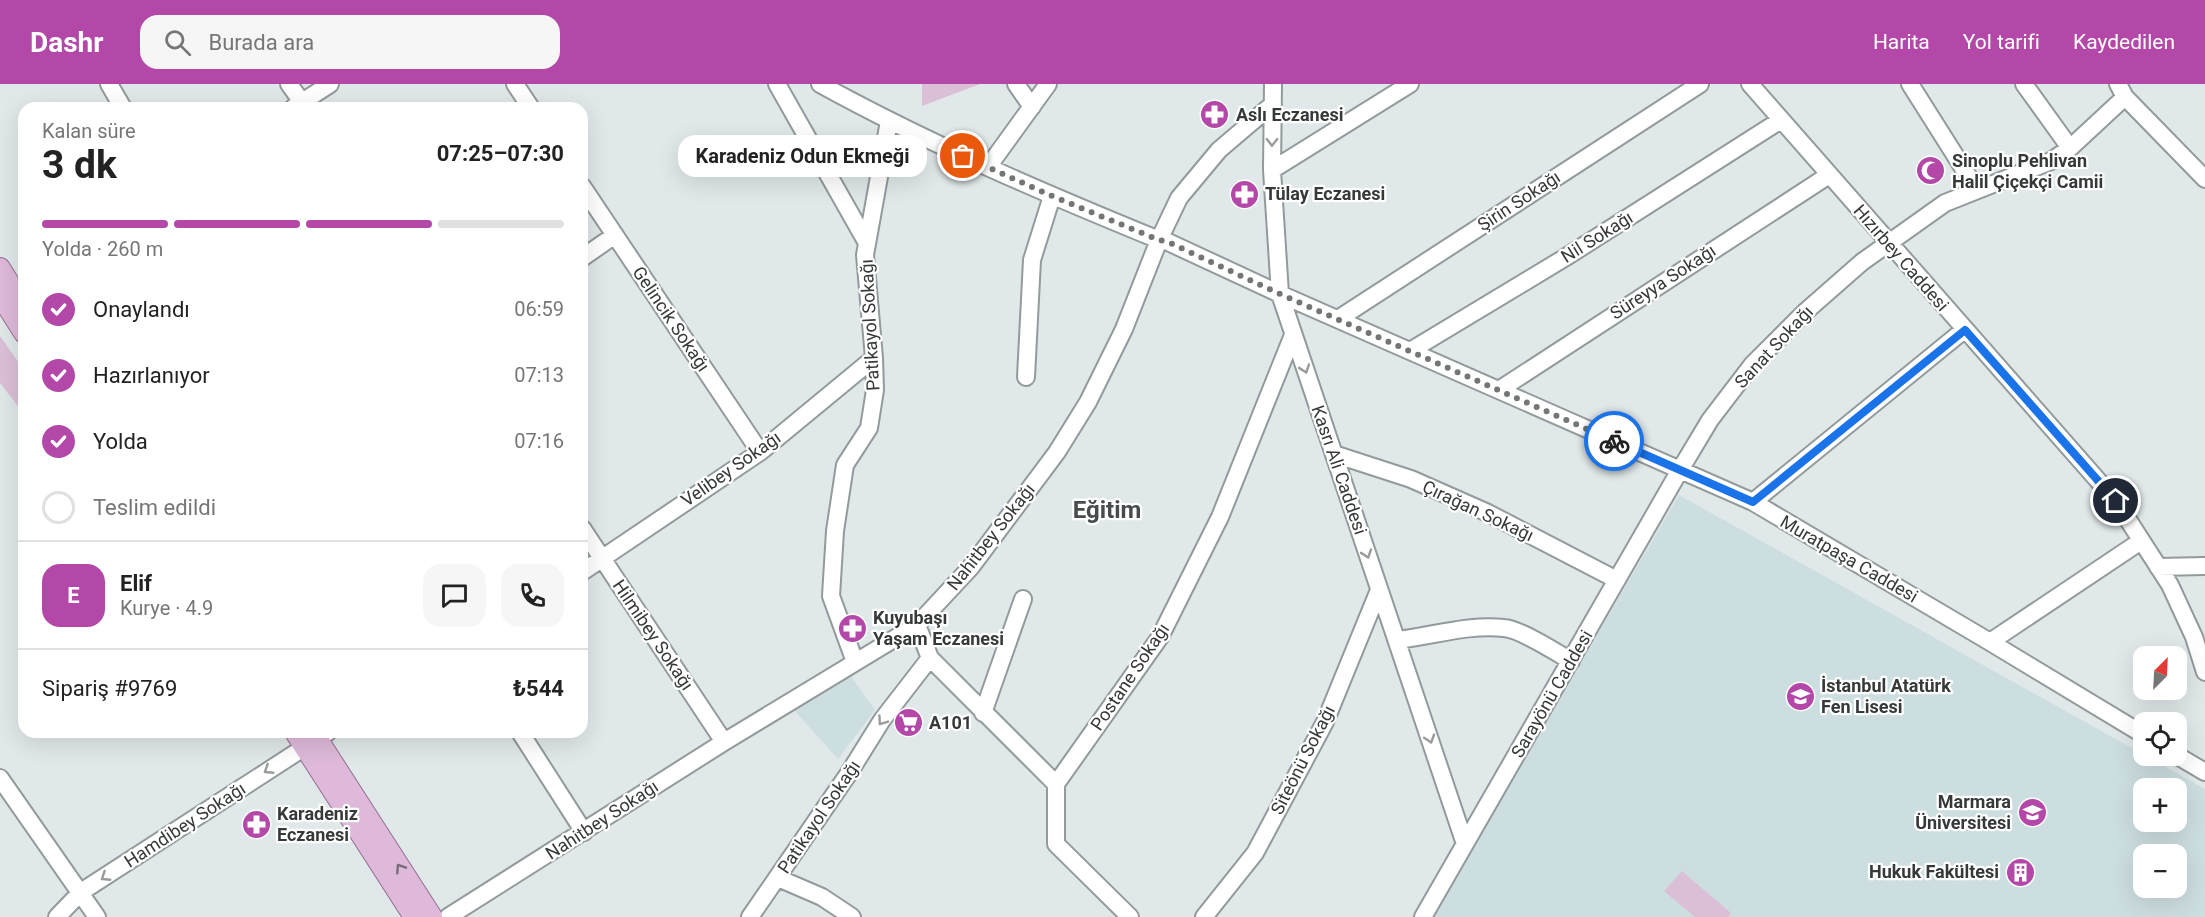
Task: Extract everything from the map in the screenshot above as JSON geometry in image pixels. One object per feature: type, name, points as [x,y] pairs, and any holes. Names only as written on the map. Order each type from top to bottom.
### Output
[{"type":"main road","points":[[0,268],[18,316]]},
{"type":"main road","points":[[313,738],[414,917]]},
{"type":"main road","points":[[313,738],[432,917]]},
{"type":"street","points":[[110,84],[120,102]]},
{"type":"street","points":[[289,84],[298,102]]},
{"type":"street","points":[[305,102],[330,84]]},
{"type":"street","points":[[515,84],[527,102]]},
{"type":"street","points":[[777,84],[867,243]]},
{"type":"street","name":"Muratpaşa Caddesi","points":[[820,84],[889,121],[1052,196],[1168,242],[1280,294],[1753,502],[2133,728]]},
{"type":"street","points":[[1016,84],[1032,107]]},
{"type":"street","points":[[988,167],[1048,84]]},
{"type":"street","name":"Kasrı Ali Caddesi","points":[[1273,84],[1272,170],[1280,294],[1465,844]]},
{"type":"street","points":[[1272,170],[1410,84]]},
{"type":"street","name":"Şirin Sokağı","points":[[1338,319],[1701,84]]},
{"type":"street","name":"Hızırbey Caddesi","points":[[1750,84],[2116,501],[2170,585],[2194,637],[2205,672]]},
{"type":"street","points":[[1910,84],[1977,190]]},
{"type":"street","points":[[2024,84],[2070,148]]},
{"type":"street","points":[[2122,90],[2205,179]]},
{"type":"street","name":"Sanat Sokağı","points":[[1680,470],[1710,420],[1752,365],[1813,304],[1862,262],[1945,203],[2051,161],[2070,148],[2122,90]]},
{"type":"street","name":"Nahitbey Sokağı","points":[[448,917],[724,742],[917,625],[971,567],[1057,452],[1088,402],[1124,328],[1159,240],[1179,198],[1212,158],[1273,104]]},
{"type":"street","name":"Nil Sokağı","points":[[1410,351],[1566,257],[1781,120]]},
{"type":"street","name":"Patikayol Sokağı","points":[[855,662],[831,596],[834,531],[845,465],[869,428],[875,390],[865,255],[889,121]]},
{"type":"street","name":"Süreyya Sokağı","points":[[1498,390],[1829,175]]},
{"type":"street","name":"Gelincik Sokağı","points":[[588,195],[759,452]]},
{"type":"street","points":[[1026,377],[1032,260],[1052,196]]},
{"type":"street","points":[[588,254],[615,235]]},
{"type":"street","points":[[1753,502],[1965,330]]},
{"type":"street","name":"Postane Sokağı","points":[[1056,784],[1160,637],[1220,517],[1293,335]]},
{"type":"street","name":"Velibey Sokağı","points":[[588,568],[759,452],[874,358]]},
{"type":"street","name":"Çırağan Sokağı","points":[[1334,454],[1420,483],[1488,513],[1617,580]]},
{"type":"street","name":"Sarayönü Caddesi","points":[[1424,917],[1680,470]]},
{"type":"street","name":"Hilmibey Sokağı","points":[[588,537],[724,742]]},
{"type":"street","points":[[1990,642],[2141,541]]},
{"type":"street","points":[[2158,567],[2205,566]]},
{"type":"street","name":"Siteönü Sokağı","points":[[1204,917],[1260,843],[1324,722],[1379,590]]},
{"type":"street","points":[[983,713],[1023,599]]},
{"type":"street","points":[[917,625],[930,658],[1056,784],[1056,844],[1130,917]]},
{"type":"street","points":[[1397,640],[1435,635],[1461,628],[1505,628],[1518,632],[1571,661]]},
{"type":"street","name":"Patikayol Sokağı","points":[[750,917],[882,720],[930,658]]},
{"type":"street","name":"Hamdibey Sokağı","points":[[57,917],[81,892],[309,738]]},
{"type":"street","points":[[524,738],[584,832]]},
{"type":"street","points":[[2187,761],[2205,772]]},
{"type":"street","points":[[0,778],[97,917]]},
{"type":"street","points":[[778,878],[822,897],[852,917]]},
{"type":"shaded area","points":[[922,84],[980,84],[922,106]]},
{"type":"shaded area","points":[[0,336],[18,362],[18,406],[0,383]]},
{"type":"shaded area","name":"İstanbul Atatürk Fen Lisesi","points":[[1679,495],[2133,749],[2133,766],[2164,766],[2185,778],[2133,778],[2133,832],[2187,832],[2187,779],[2205,789],[2205,917],[1432,917]]},
{"type":"shaded area","points":[[850,675],[875,710],[838,759],[794,710]]},
{"type":"shaded area","points":[[1682,871],[1731,913],[1728,917],[1695,917],[1664,891]]},
{"type":"way so far","points":[[963,156],[1052,196],[1168,242],[1280,294],[1614,441]]},
{"type":"place","name":"Aslı Eczanesi","points":[[1215,115]]},
{"type":"place","name":"Karadeniz Odun Ekmeği","points":[[963,156]]},
{"type":"place","name":"Sinoplu Pehlivan Halil Çiçekçi Camii","points":[[1931,171]]},
{"type":"place","name":"Tülay Eczanesi","points":[[1244,194]]},
{"type":"place","name":"Kuyubaşı Yaşam Eczanesi","points":[[852,628]]},
{"type":"place","name":"İstanbul Atatürk Fen Lisesi","points":[[1800,696]]},
{"type":"place","name":"A101","points":[[908,723]]},
{"type":"place","name":"Marmara Üniversitesi","points":[[2032,812]]},
{"type":"place","name":"Karadeniz Eczanesi","points":[[256,824]]},
{"type":"place","name":"Hukuk Fakültesi","points":[[2020,872]]},
{"type":"district","name":"Eğitim","points":[[1107,510]]},
{"type":"route","points":[[1614,441],[1753,502],[1965,330],[2116,501]]}]
